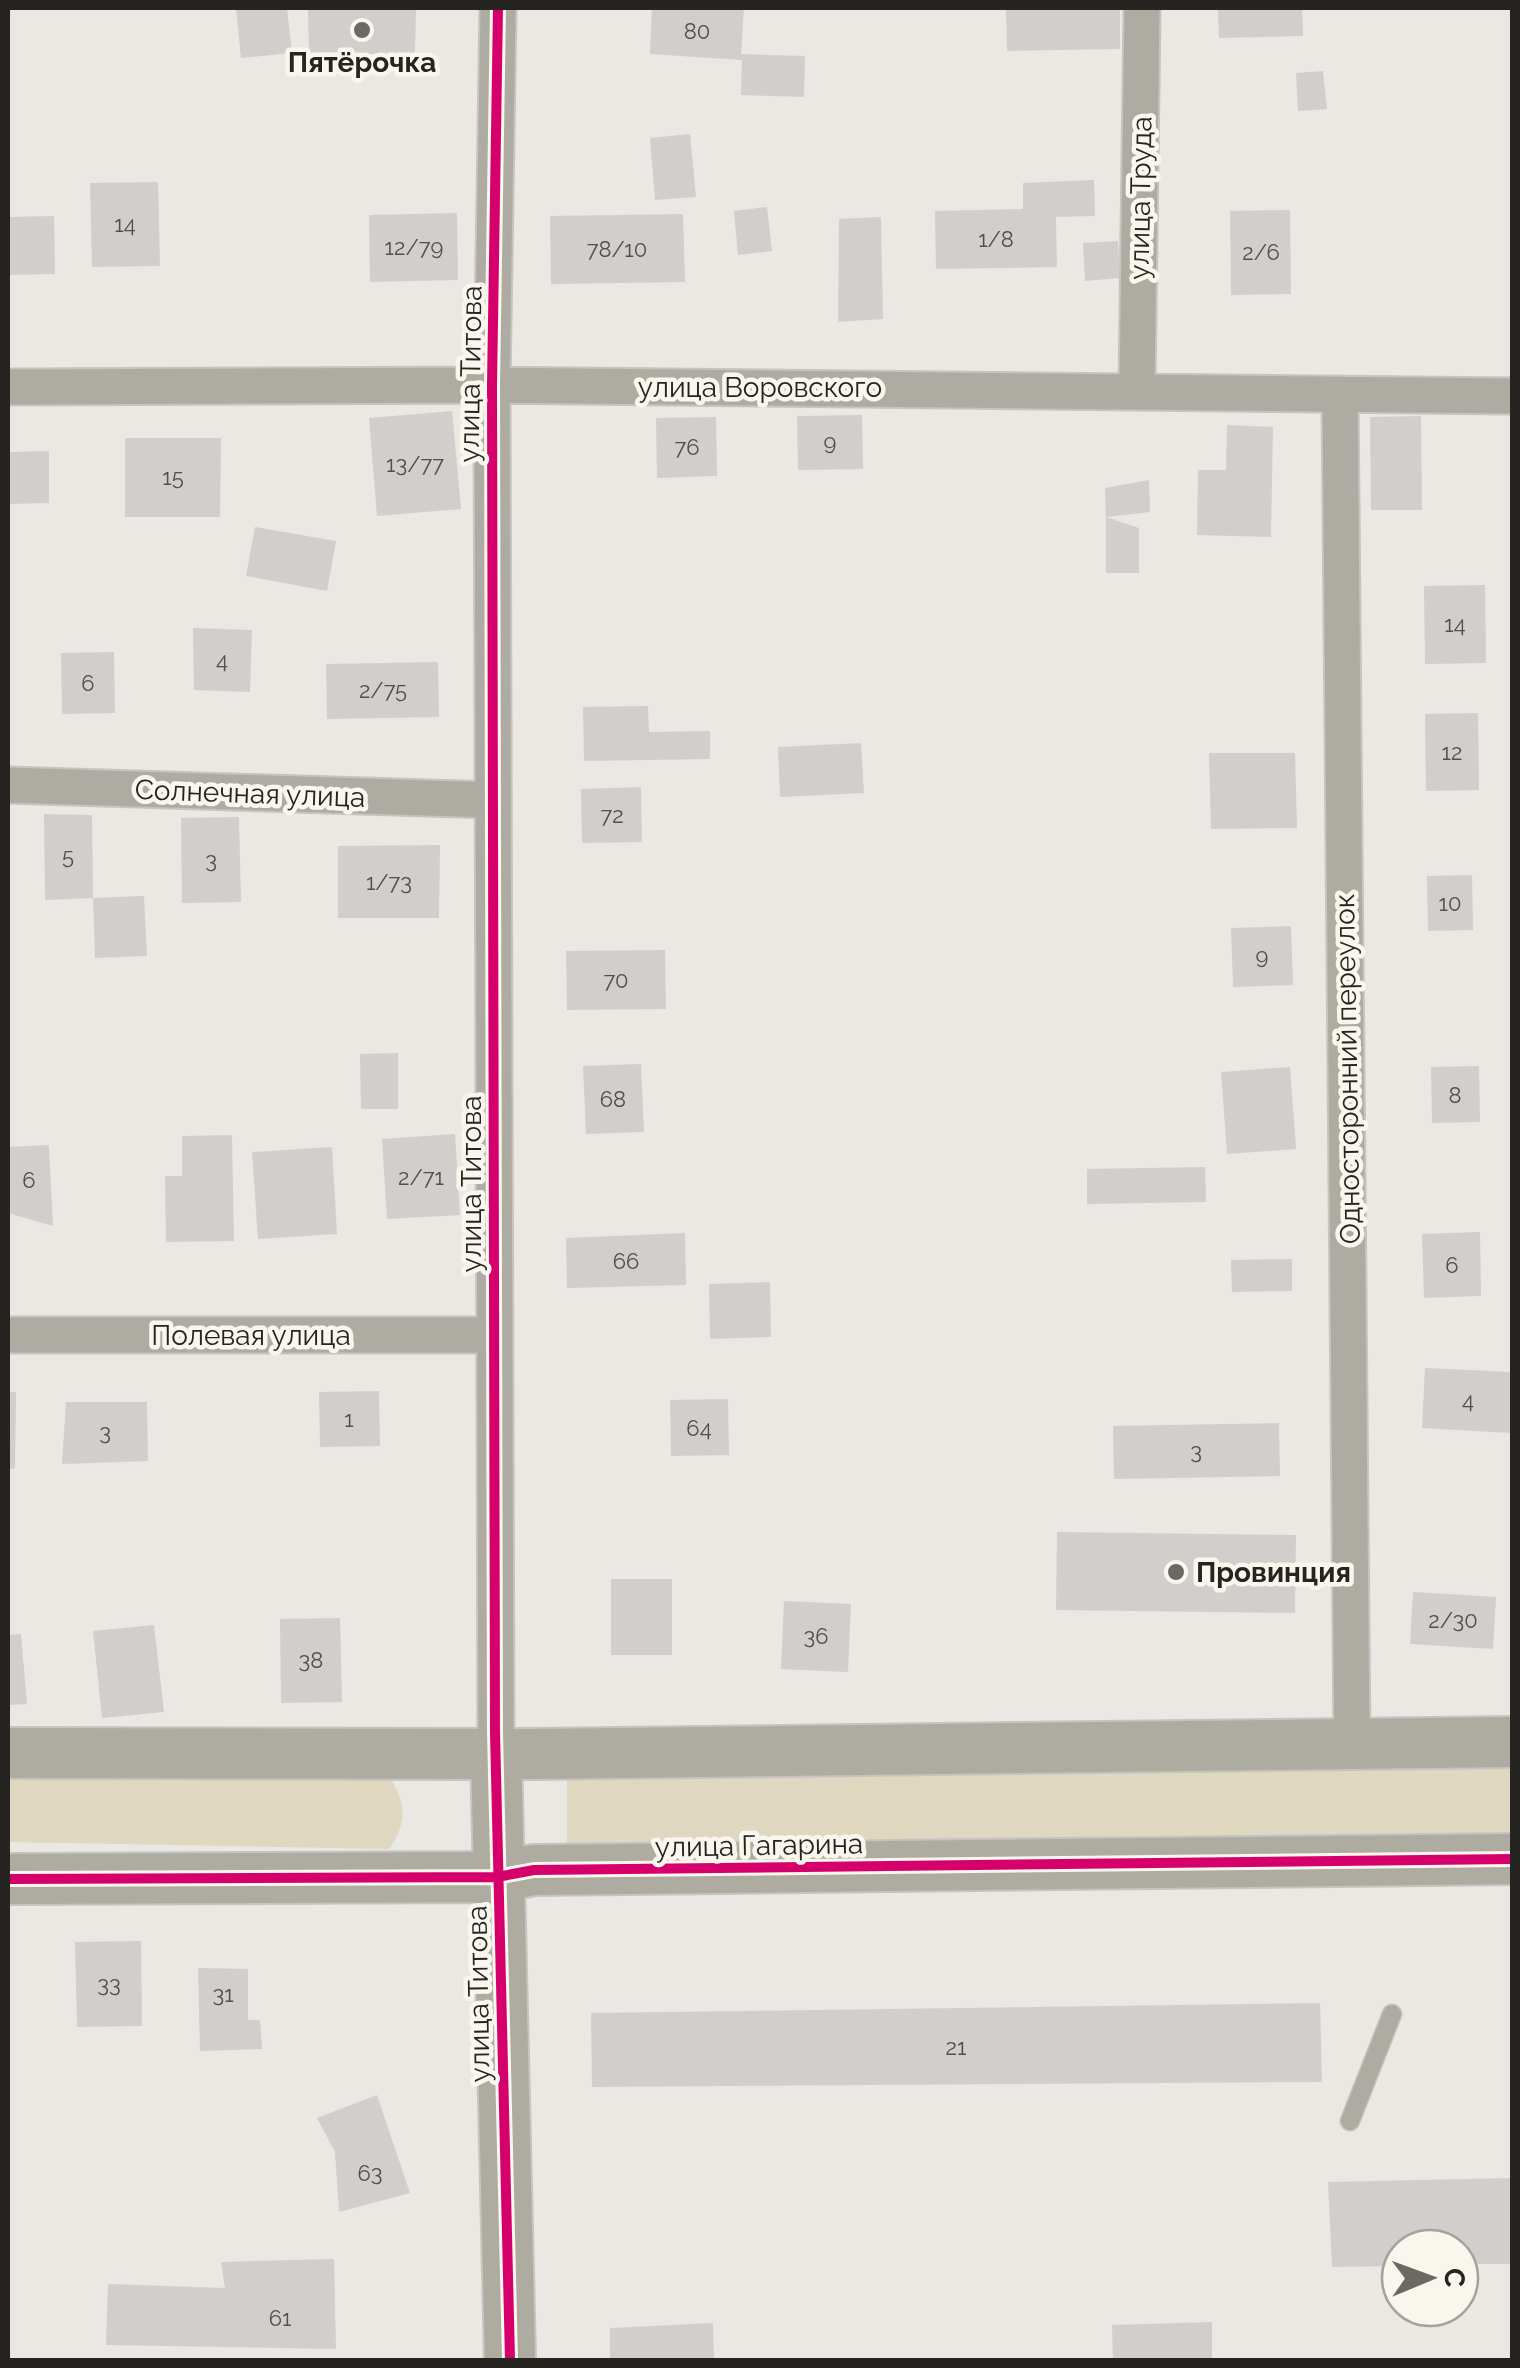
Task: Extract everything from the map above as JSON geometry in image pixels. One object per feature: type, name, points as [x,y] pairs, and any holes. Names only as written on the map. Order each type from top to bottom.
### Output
[{"type":"street","name":"улица Титова","points":[[498,8],[492,386],[496,1752],[510,2360]]},
{"type":"street","name":"улица Труда","points":[[1138,389],[1142,8]]},
{"type":"street","name":"улица Воровского","points":[[8,387],[1138,389],[1512,396]]},
{"type":"street","name":"Односторонний переулок","points":[[1340,394],[1352,1744]]},
{"type":"street","name":"Солнечная улица","points":[[8,785],[492,800]]},
{"type":"street","name":"Полевая улица","points":[[8,1334],[494,1335]]},
{"type":"street","points":[[8,1753],[1512,1742]]},
{"type":"street","name":"улица Гагарина","points":[[8,1879],[497,1877],[534,1870],[1512,1859]]},
{"type":"lane","points":[[1350,2121],[1392,2014]]},
{"type":"shaded area","points":[[1512,1768],[1512,1846],[567,1849],[567,1774]]},
{"type":"shaded area","points":[[8,1771],[389,1776],[399,1795],[402,1821],[389,1849],[8,1842]]},
{"type":"building","points":[[236,8],[287,8],[292,53],[241,58]]},
{"type":"building","name":"Пятёрочка","points":[[308,8],[416,8],[415,53],[309,55]]},
{"type":"building","points":[[652,8],[744,8],[741,54],[805,56],[804,97],[741,95],[742,60],[650,54]]},
{"type":"building","points":[[1006,8],[1120,8],[1120,49],[1007,51]]},
{"type":"building","points":[[1218,8],[1302,8],[1303,36],[1219,38]]},
{"type":"building","points":[[1323,71],[1327,109],[1298,111],[1296,73]]},
{"type":"building","points":[[690,134],[696,197],[655,200],[650,138]]},
{"type":"building","points":[[1094,180],[1095,216],[1056,217],[1057,267],[936,269],[935,211],[1023,209],[1023,183]]},
{"type":"building","points":[[158,182],[160,266],[92,267],[90,183]]},
{"type":"building","points":[[767,207],[772,251],[738,255],[734,211]]},
{"type":"building","points":[[1290,210],[1291,294],[1231,295],[1230,211]]},
{"type":"building","points":[[457,213],[458,280],[370,282],[369,215]]},
{"type":"building","points":[[683,214],[685,282],[551,284],[550,216]]},
{"type":"building","points":[[54,216],[55,274],[8,275],[8,217]]},
{"type":"building","points":[[881,217],[883,319],[838,322],[839,219]]},
{"type":"building","points":[[1118,241],[1120,278],[1085,281],[1083,243]]},
{"type":"building","points":[[452,411],[461,509],[377,516],[369,418]]},
{"type":"building","points":[[862,415],[863,469],[798,470],[797,416]]},
{"type":"building","points":[[1421,416],[1422,510],[1371,510],[1370,417]]},
{"type":"building","points":[[716,417],[717,476],[657,478],[656,418]]},
{"type":"building","points":[[1227,425],[1273,427],[1271,537],[1197,535],[1198,470],[1226,470]]},
{"type":"building","points":[[125,438],[221,438],[220,517],[125,517]]},
{"type":"building","points":[[49,451],[49,503],[8,504],[8,452]]},
{"type":"building","points":[[1149,480],[1150,512],[1106,517],[1105,488]]},
{"type":"building","points":[[1106,517],[1139,528],[1139,573],[1106,573]]},
{"type":"building","points":[[255,527],[336,541],[327,591],[246,576]]},
{"type":"building","points":[[1485,585],[1486,663],[1425,664],[1424,586]]},
{"type":"building","points":[[193,628],[252,630],[250,692],[194,690]]},
{"type":"building","points":[[114,652],[115,713],[62,714],[61,653]]},
{"type":"building","points":[[438,662],[439,717],[327,719],[326,664]]},
{"type":"building","points":[[648,706],[649,732],[710,731],[710,759],[584,761],[583,707]]},
{"type":"building","points":[[1478,713],[1479,790],[1426,791],[1425,714]]},
{"type":"building","points":[[861,743],[864,793],[780,797],[778,747]]},
{"type":"building","points":[[1209,753],[1295,753],[1297,828],[1211,829]]},
{"type":"building","points":[[641,787],[642,842],[582,843],[581,789]]},
{"type":"building","points":[[44,814],[92,815],[93,898],[45,900]]},
{"type":"building","points":[[239,817],[241,902],[182,903],[181,818]]},
{"type":"building","points":[[440,845],[439,918],[338,918],[338,846]]},
{"type":"building","points":[[1472,875],[1473,930],[1428,931],[1427,876]]},
{"type":"building","points":[[144,896],[147,956],[95,958],[93,898]]},
{"type":"building","points":[[1291,926],[1293,985],[1233,987],[1231,928]]},
{"type":"building","points":[[665,950],[666,1009],[567,1010],[566,951]]},
{"type":"building","points":[[398,1053],[398,1109],[361,1109],[360,1054]]},
{"type":"building","points":[[641,1064],[644,1132],[586,1134],[583,1066]]},
{"type":"building","points":[[1479,1066],[1480,1122],[1432,1123],[1431,1067]]},
{"type":"building","points":[[1290,1067],[1296,1149],[1227,1154],[1221,1072]]},
{"type":"building","points":[[455,1134],[460,1215],[387,1219],[382,1139]]},
{"type":"building","points":[[232,1135],[234,1241],[166,1242],[165,1176],[182,1176],[182,1136]]},
{"type":"building","points":[[49,1145],[53,1226],[8,1213],[8,1147]]},
{"type":"building","points":[[332,1147],[337,1234],[258,1239],[252,1152]]},
{"type":"building","points":[[1205,1167],[1206,1202],[1087,1204],[1087,1169]]},
{"type":"building","points":[[1480,1232],[1481,1296],[1424,1298],[1422,1234]]},
{"type":"building","points":[[685,1233],[686,1285],[567,1288],[566,1238]]},
{"type":"building","points":[[1292,1259],[1292,1291],[1232,1292],[1231,1260]]},
{"type":"building","points":[[770,1282],[771,1337],[710,1339],[709,1284]]},
{"type":"building","points":[[1425,1368],[1512,1372],[1512,1433],[1422,1428]]},
{"type":"building","points":[[379,1391],[380,1446],[320,1447],[319,1392]]},
{"type":"building","points":[[8,1392],[16,1392],[15,1468],[8,1470]]},
{"type":"building","points":[[728,1399],[729,1455],[671,1456],[670,1400]]},
{"type":"building","points":[[66,1402],[147,1402],[148,1461],[62,1464]]},
{"type":"building","points":[[1279,1423],[1280,1476],[1114,1479],[1113,1426]]},
{"type":"building","name":"Провинция","points":[[1057,1532],[1296,1535],[1295,1613],[1056,1610]]},
{"type":"building","points":[[611,1579],[672,1579],[672,1655],[611,1655]]},
{"type":"building","points":[[1413,1592],[1496,1597],[1493,1649],[1410,1644]]},
{"type":"building","points":[[784,1601],[851,1604],[848,1672],[781,1669]]},
{"type":"building","points":[[340,1618],[342,1702],[281,1703],[280,1619]]},
{"type":"building","points":[[154,1625],[164,1712],[102,1718],[93,1631]]},
{"type":"building","points":[[21,1634],[27,1704],[8,1705],[8,1635]]},
{"type":"building","points":[[141,1941],[142,2026],[77,2027],[75,1942]]},
{"type":"building","points":[[198,1968],[248,1969],[248,2020],[260,2020],[262,2049],[200,2051]]},
{"type":"building","points":[[1320,2003],[1322,2082],[592,2087],[591,2013]]},
{"type":"building","points":[[377,2095],[410,2193],[339,2212],[335,2152],[317,2118]]},
{"type":"building","points":[[1512,2178],[1512,2264],[1480,2264],[1480,2228],[1380,2228],[1380,2266],[1332,2267],[1328,2182]]},
{"type":"building","points":[[334,2259],[336,2349],[106,2345],[108,2284],[225,2288],[221,2262]]},
{"type":"building","points":[[1212,2322],[1212,2360],[1113,2360],[1112,2325]]},
{"type":"building","points":[[713,2323],[714,2360],[610,2360],[610,2328]]},
{"type":"cycle path","points":[[498,8],[492,385],[495,1732],[510,2360]]},
{"type":"cycle path","points":[[8,1879],[497,1877],[534,1870],[1512,1859]]},
{"type":"place","name":"Пятёрочка","points":[[362,30]]},
{"type":"place","name":"Провинция","points":[[1176,1572]]}]
